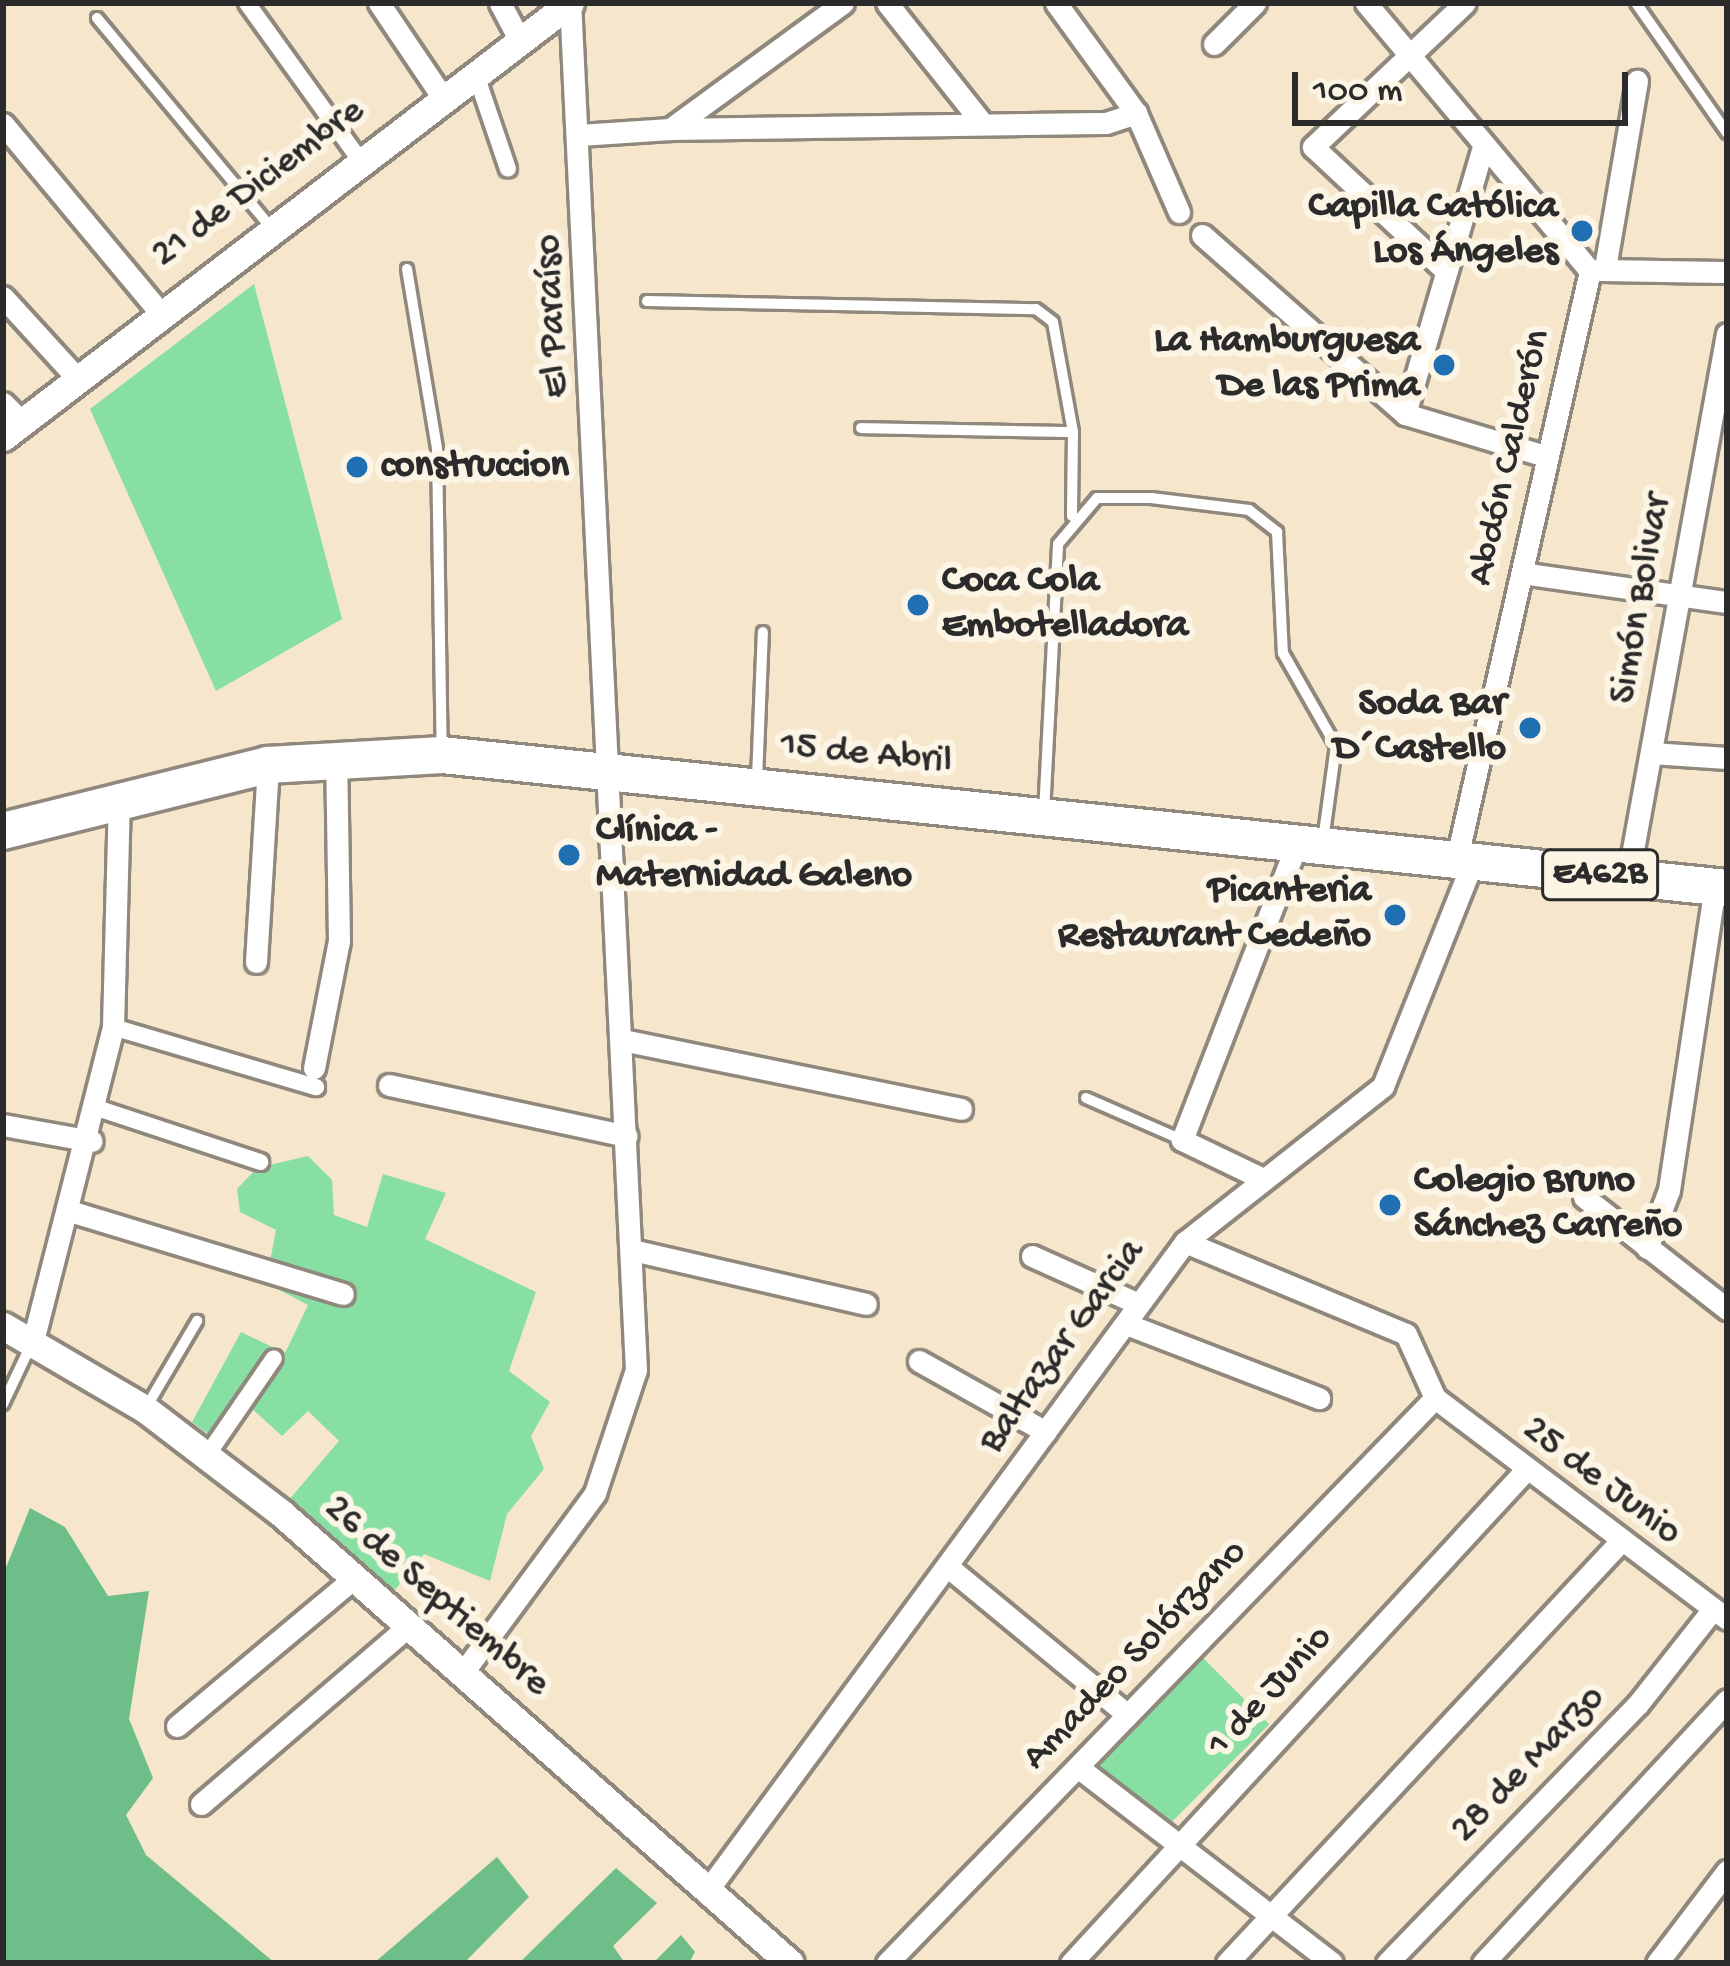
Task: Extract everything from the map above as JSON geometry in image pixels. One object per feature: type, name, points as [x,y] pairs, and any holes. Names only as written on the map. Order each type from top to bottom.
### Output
[{"type":"main road","name":"15 de Abril","points":[[14,823],[268,765],[336,757],[442,755],[616,769],[1721,888]]},
{"type":"street","points":[[247,3],[357,156]]},
{"type":"street","points":[[379,3],[442,95]]},
{"type":"street","points":[[500,3],[519,39]]},
{"type":"street","name":"21 de Diciembre","points":[[9,421],[76,377],[357,156],[570,3]]},
{"type":"street","name":"El Paraíso","points":[[464,1671],[568,1535],[625,1429],[636,1370],[616,769],[570,3]]},
{"type":"street","points":[[670,129],[843,3]]},
{"type":"street","points":[[887,3],[983,124]]},
{"type":"street","points":[[1056,3],[1136,113],[1179,212]]},
{"type":"street","points":[[1214,44],[1255,3]]},
{"type":"street","points":[[1366,3],[1483,147],[1598,269],[1727,272]]},
{"type":"street","points":[[1444,269],[1313,147],[1465,3]]},
{"type":"street","points":[[474,71],[508,170]]},
{"type":"street","name":"Abdón Calderón","points":[[1464,863],[1522,573],[1598,269],[1636,82]]},
{"type":"street","points":[[579,135],[983,124],[1136,113]]},
{"type":"street","points":[[3,124],[158,310]]},
{"type":"street","points":[[1405,414],[1483,147]]},
{"type":"street","points":[[1202,235],[1405,414],[1548,457]]},
{"type":"street","points":[[3,297],[76,377]]},
{"type":"street","name":"Simón Bolivar","points":[[1628,878],[1679,598],[1718,439],[1727,334]]},
{"type":"street","points":[[1522,573],[1727,602]]},
{"type":"street","points":[[1651,753],[1727,758]]},
{"type":"street","points":[[112,1027],[315,1078],[338,941],[336,757]]},
{"type":"street","points":[[256,962],[268,765]]},
{"type":"street","points":[[33,1341],[92,1141],[112,1027],[118,800]]},
{"type":"street","points":[[1261,1178],[1182,1140],[1310,844]]},
{"type":"street","name":"Baltazar Garcia","points":[[707,1891],[1185,1242],[1383,1086],[1464,863]]},
{"type":"street","points":[[1647,1248],[1669,1190],[1721,888]]},
{"type":"street","points":[[622,1040],[961,1109]]},
{"type":"street","points":[[389,1085],[627,1136]]},
{"type":"street","points":[[97,1108],[260,1162]]},
{"type":"street","points":[[3,1125],[92,1141]]},
{"type":"street","points":[[1583,1197],[1727,1309]]},
{"type":"street","points":[[73,1212],[343,1294]]},
{"type":"street","points":[[1185,1242],[1406,1334],[1435,1398]]},
{"type":"street","points":[[632,1250],[866,1304]]},
{"type":"street","points":[[1032,1256],[1139,1304]]},
{"type":"street","points":[[1126,1324],[1319,1398]]},
{"type":"street","name":"26 de Septiembre","points":[[3,1326],[145,1408],[208,1454],[464,1671],[790,1963]]},
{"type":"street","points":[[208,1454],[274,1358]]},
{"type":"street","points":[[919,1361],[1046,1432]]},
{"type":"street","name":"25 de Junio","points":[[1435,1398],[1524,1472],[1720,1614]]},
{"type":"street","name":"Amadeo Solórzano","points":[[887,1963],[1435,1398]]},
{"type":"street","name":"1 de Junio","points":[[1071,1963],[1524,1472]]},
{"type":"street","points":[[1227,1963],[1619,1543]]},
{"type":"street","points":[[947,1566],[1128,1715]]},
{"type":"street","points":[[177,1726],[355,1577]]},
{"type":"street","name":"28 de Marzo","points":[[1387,1963],[1720,1614]]},
{"type":"street","points":[[201,1804],[410,1624]]},
{"type":"street","points":[[1483,1963],[1727,1700]]},
{"type":"street","points":[[1079,1768],[1332,1963]]},
{"type":"street","points":[[1657,1963],[1727,1871]]},
{"type":"lane","points":[[1636,3],[1727,133]]},
{"type":"lane","points":[[97,18],[268,224]]},
{"type":"lane","points":[[407,269],[437,449],[442,755]]},
{"type":"lane","points":[[647,301],[1036,309],[1053,322],[1073,432],[1072,516],[1058,544],[1043,816]]},
{"type":"lane","points":[[861,428],[1073,432]]},
{"type":"lane","points":[[1072,516],[1097,498],[1151,498],[1249,510],[1277,532],[1283,653],[1336,746],[1310,844]]},
{"type":"lane","points":[[757,786],[763,632]]},
{"type":"lane","points":[[1086,1098],[1182,1140]]},
{"type":"lane","points":[[145,1408],[197,1321]]},
{"type":"lane","points":[[3,1404],[33,1341]]},
{"type":"green space","points":[[254,284],[342,619],[216,691],[90,409]]},
{"type":"green space","points":[[308,1156],[332,1180],[334,1215],[367,1227],[383,1174],[446,1193],[425,1239],[536,1292],[509,1371],[550,1402],[531,1436],[544,1469],[507,1514],[490,1581],[424,1554],[394,1591],[288,1501],[339,1441],[308,1411],[282,1436],[249,1406],[208,1434],[192,1422],[241,1332],[285,1353],[308,1305],[266,1283],[276,1230],[240,1212],[237,1189],[257,1168]]},
{"type":"green space","points":[[30,1508],[65,1527],[108,1596],[149,1591],[129,1719],[153,1778],[126,1815],[146,1855],[275,1963],[3,1963],[3,1575]]},
{"type":"green space","points":[[1200,1655],[1269,1724],[1164,1830],[1095,1760]]},
{"type":"green space","points":[[497,1857],[529,1897],[464,1963],[374,1963]]},
{"type":"green space","points":[[616,1868],[657,1903],[613,1946],[625,1963],[519,1963]]},
{"type":"green space","points":[[681,1935],[695,1952],[689,1963],[653,1963]]},
{"type":"place","name":"Capilla Católica Los Ángeles","points":[[1582,231]]},
{"type":"place","name":"La Hamburguesa De las Prima","points":[[1444,365]]},
{"type":"place","name":"construccion","points":[[357,467]]},
{"type":"place","name":"Coca Cola Embotelladora","points":[[918,605]]},
{"type":"place","name":"Soda Bar D´Castello","points":[[1530,728]]},
{"type":"place","name":"Clínica - Maternidad Galeno","points":[[569,855]]},
{"type":"place","name":"Picanteria Restaurant Cedeño","points":[[1395,915]]},
{"type":"place","name":"Colegio Bruno Sánchez Carreño","points":[[1390,1205]]}]
